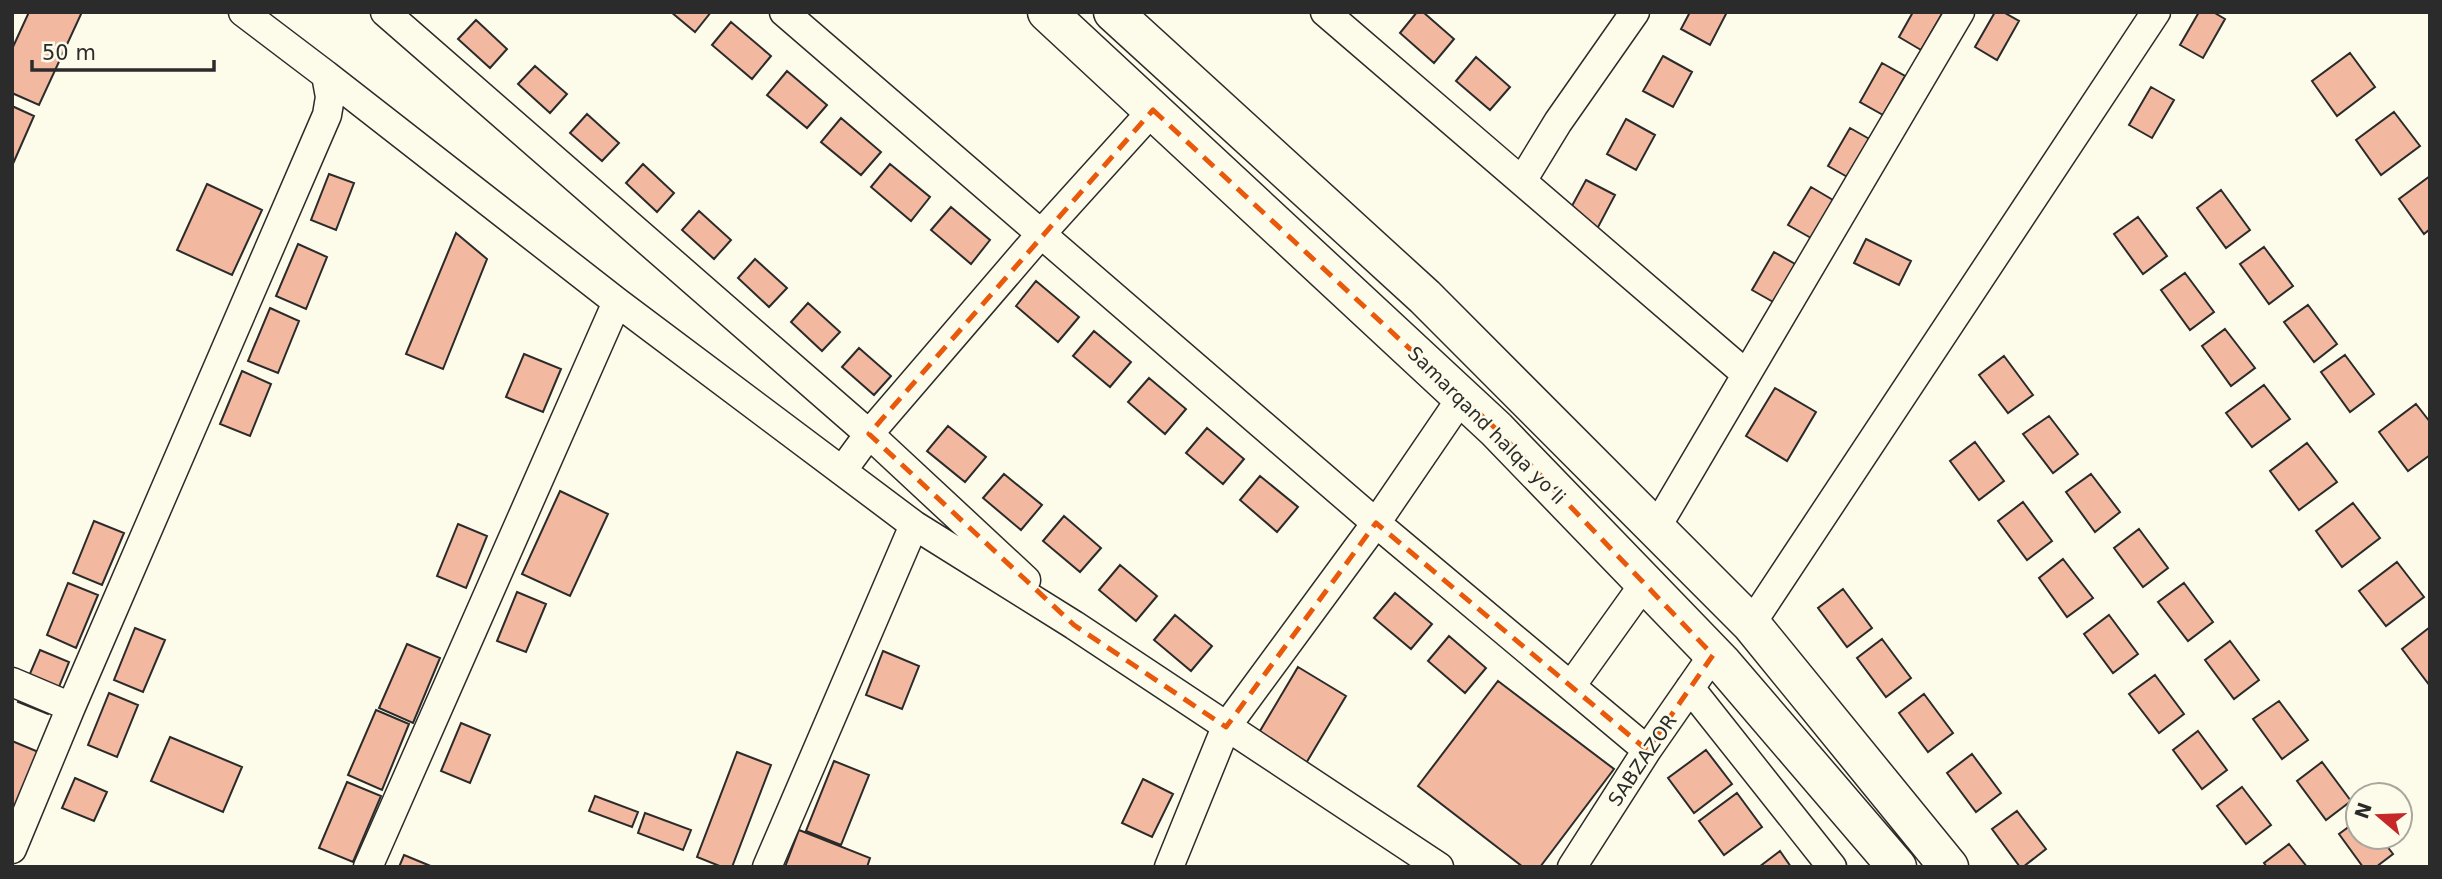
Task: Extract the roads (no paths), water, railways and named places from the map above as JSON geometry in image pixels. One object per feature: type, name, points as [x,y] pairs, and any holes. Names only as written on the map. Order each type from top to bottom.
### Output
[{"type":"highway","name":"Samarqand halqa yoʻli","points":[[1047,12],[1496,429],[1713,655],[1897,867]]},
{"type":"highway","points":[[1113,12],[1425,297],[1751,624],[1950,867]]},
{"type":"highway","points":[[1496,429],[1530,400]]},
{"type":"street","points":[[243,12],[617,302],[914,525],[1074,625],[1439,867]]},
{"type":"street","points":[[385,12],[869,434],[1074,625]]},
{"type":"street","points":[[784,12],[1376,523],[1647,750]]},
{"type":"street","points":[[1325,12],[1746,374]]},
{"type":"street","points":[[1522,181],[1558,122],[1635,12]]},
{"type":"street","points":[[1656,528],[1960,12]]},
{"type":"street","points":[[1751,624],[2156,12]]},
{"type":"street","points":[[12,849],[71,706],[327,115],[330,97],[326,75]]},
{"type":"street","points":[[842,471],[869,434],[1040,235],[1153,110]]},
{"type":"street","points":[[368,867],[617,302]]},
{"type":"street","points":[[1169,867],[1226,727],[1376,523],[1462,397]]},
{"type":"street","points":[[767,867],[914,525]]},
{"type":"street","points":[[1571,687],[1644,584]]},
{"type":"street","name":"SABZAZOR","points":[[1572,867],[1647,750],[1713,655]]},
{"type":"street","points":[[12,682],[71,706]]},
{"type":"street","points":[[1690,688],[1832,867]]}]
